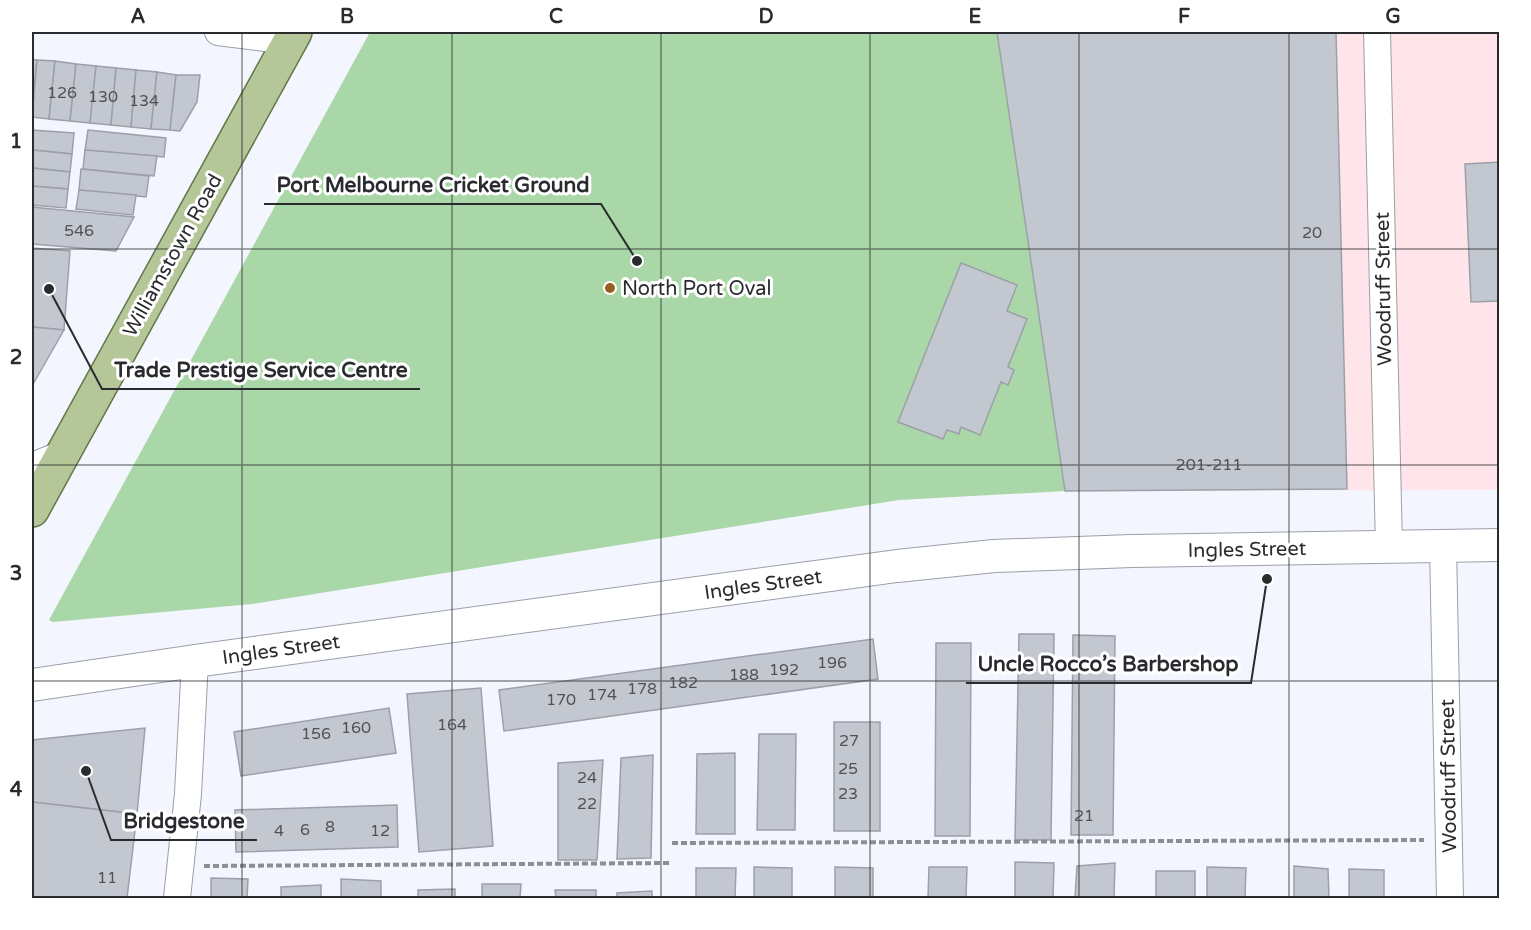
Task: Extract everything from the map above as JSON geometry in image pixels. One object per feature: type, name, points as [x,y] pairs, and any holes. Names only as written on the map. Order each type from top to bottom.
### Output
[{"type":"main road","name":"Williamstown Road","points":[[32,510],[292,36]]},
{"type":"street","points":[[218,32],[292,36]]},
{"type":"street","name":"Woodruff Street","points":[[1377,32],[1389,547]]},
{"type":"street","points":[[32,466],[62,454]]},
{"type":"street","name":"Ingles Street","points":[[32,685],[195,660],[897,566],[994,556],[1500,545]]},
{"type":"street","name":"Woodruff Street","points":[[1443,546],[1450,898]]},
{"type":"street","points":[[177,898],[188,794],[195,660]]},
{"type":"path","points":[[672,843],[1448,840]]},
{"type":"path","points":[[181,867],[671,863]]},
{"type":"shaded area","points":[[997,32],[1499,32],[1499,490],[1065,491]]},
{"type":"green space","points":[[370,32],[997,32],[1065,491],[899,500],[252,604],[53,622],[49,620]]},
{"type":"building","points":[[997,32],[1336,32],[1347,489],[1065,491]]},
{"type":"building","points":[[32,59],[37,60],[32,107]]},
{"type":"building","points":[[37,60],[55,61],[49,119],[32,117]]},
{"type":"building","points":[[55,61],[76,64],[70,121],[49,119]]},
{"type":"building","points":[[76,64],[96,66],[90,123],[70,121]]},
{"type":"building","points":[[96,66],[116,68],[111,125],[90,123]]},
{"type":"building","points":[[116,68],[136,70],[131,127],[111,125]]},
{"type":"building","points":[[136,70],[157,72],[151,129],[131,127]]},
{"type":"building","points":[[157,72],[176,75],[170,130],[151,129]]},
{"type":"building","points":[[176,75],[200,75],[197,102],[180,131],[170,130]]},
{"type":"building","points":[[32,130],[74,133],[72,154],[32,150]]},
{"type":"building","points":[[88,130],[166,138],[164,157],[85,150]]},
{"type":"building","points":[[32,150],[72,154],[70,172],[32,168]]},
{"type":"building","points":[[85,150],[157,156],[154,176],[83,169]]},
{"type":"building","points":[[1500,162],[1500,301],[1471,302],[1465,164]]},
{"type":"building","points":[[32,168],[70,172],[68,189],[32,186]]},
{"type":"building","points":[[81,169],[149,176],[146,197],[79,190]]},
{"type":"building","points":[[32,186],[68,189],[66,208],[32,205]]},
{"type":"building","points":[[79,190],[136,195],[133,215],[76,209]]},
{"type":"building","points":[[32,207],[134,217],[116,251],[32,244]]},
{"type":"building","points":[[32,248],[70,251],[64,330],[32,327]]},
{"type":"building","points":[[961,263],[1017,285],[1007,311],[1027,319],[1008,367],[1014,370],[1008,385],[1001,382],[980,435],[961,427],[959,434],[947,430],[943,439],[898,422]]},
{"type":"building","points":[[32,327],[64,330],[32,386]]},
{"type":"building","points":[[1019,634],[1054,634],[1051,840],[1015,840]]},
{"type":"building","points":[[1073,635],[1115,636],[1113,835],[1071,835]]},
{"type":"building","points":[[873,639],[878,679],[504,731],[499,690]]},
{"type":"building","points":[[936,643],[971,643],[970,836],[935,836]]},
{"type":"building","points":[[481,688],[493,846],[419,852],[407,694]]},
{"type":"building","points":[[389,708],[396,753],[241,776],[234,732]]},
{"type":"building","points":[[834,722],[880,722],[880,831],[834,831]]},
{"type":"building","points":[[145,728],[137,814],[32,802],[32,740]]},
{"type":"building","points":[[759,734],[796,734],[795,830],[757,830]]},
{"type":"building","points":[[735,753],[735,834],[696,834],[697,754]]},
{"type":"building","points":[[653,755],[651,858],[617,859],[621,758]]},
{"type":"building","points":[[603,760],[597,860],[558,860],[558,763]]},
{"type":"building","points":[[32,802],[137,814],[127,898],[32,898]]},
{"type":"building","points":[[397,805],[398,847],[236,852],[235,810]]},
{"type":"building","points":[[1015,862],[1054,863],[1053,898],[1015,898]]},
{"type":"building","points":[[1115,863],[1114,898],[1075,898],[1077,866]]},
{"type":"building","points":[[1294,866],[1328,869],[1329,898],[1294,898]]},
{"type":"building","points":[[754,867],[792,868],[792,898],[754,898]]},
{"type":"building","points":[[835,867],[873,868],[873,898],[835,898]]},
{"type":"building","points":[[929,867],[967,867],[966,898],[928,898]]},
{"type":"building","points":[[1207,867],[1246,868],[1245,898],[1207,898]]},
{"type":"building","points":[[696,868],[736,868],[735,898],[696,898]]},
{"type":"building","points":[[1349,869],[1384,870],[1384,898],[1349,898]]},
{"type":"building","points":[[1156,871],[1195,871],[1195,898],[1156,898]]},
{"type":"building","points":[[211,878],[248,879],[247,898],[211,898]]},
{"type":"building","points":[[341,879],[381,881],[381,898],[341,898]]},
{"type":"building","points":[[482,884],[521,884],[520,898],[482,898]]},
{"type":"building","points":[[321,885],[321,898],[281,898],[281,887]]},
{"type":"building","points":[[455,889],[455,898],[418,898],[418,890]]},
{"type":"building","points":[[555,890],[596,890],[596,898],[556,898]]},
{"type":"building","points":[[652,891],[652,898],[617,898],[617,893]]},
{"type":"place","name":"Port Melbourne Cricket Ground","points":[[637,261]]},
{"type":"place","name":"North Port Oval","points":[[610,288]]},
{"type":"place","name":"Trade Prestige Service Centre","points":[[49,289]]},
{"type":"place","name":"Uncle Rocco’s Barbershop","points":[[1267,579]]},
{"type":"place","name":"Bridgestone","points":[[86,771]]}]
